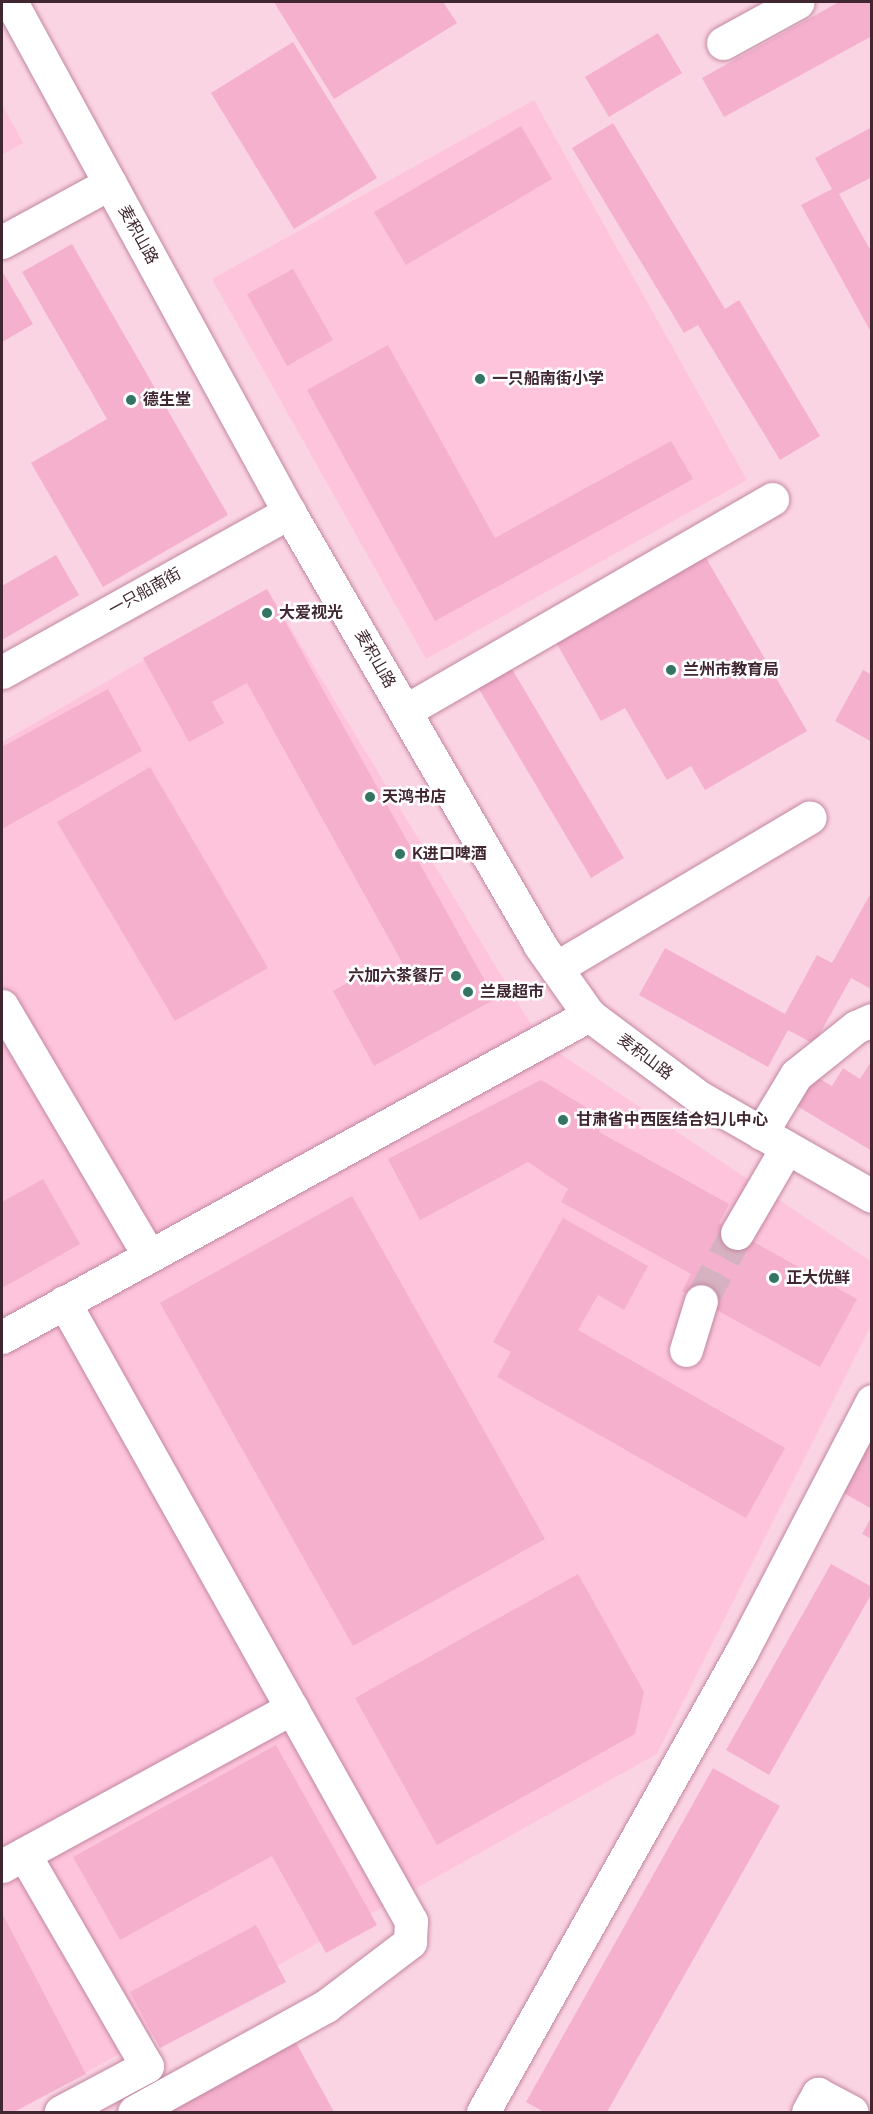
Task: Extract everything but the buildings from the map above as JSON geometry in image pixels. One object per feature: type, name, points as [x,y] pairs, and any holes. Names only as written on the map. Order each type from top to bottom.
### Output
[{"type":"street","name":"麦积山路","points":[[11,2],[289,512],[539,944],[589,1015],[699,1097],[872,1196]]},
{"type":"street","points":[[723,43],[798,2]]},
{"type":"street","points":[[2,242],[110,183]]},
{"type":"street","points":[[405,711],[772,499]]},
{"type":"street","name":"一只船南街","points":[[2,672],[289,512]]},
{"type":"street","points":[[556,968],[810,817]]},
{"type":"street","points":[[2,1006],[149,1256]]},
{"type":"street","points":[[2,1337],[589,1015]]},
{"type":"street","points":[[737,1233],[774,1140],[796,1075],[856,1027],[872,1020]]},
{"type":"street","points":[[686,1350],[701,1301]]},
{"type":"street","points":[[64,1302],[411,1921],[410,1942],[326,2006],[134,2112]]},
{"type":"street","points":[[483,2112],[741,1653],[872,1401]]},
{"type":"street","points":[[61,2112],[147,2066],[13,1860],[292,1708]]},
{"type":"street","points":[[808,2112],[818,2094],[852,2112]]},
{"type":"shaded area","name":"一只船南街小学","points":[[534,100],[747,480],[426,659],[212,279]]},
{"type":"shaded area","points":[[2,104],[23,143],[2,155]]},
{"type":"shaded area","points":[[267,589],[541,1041],[872,1262],[871,1325],[657,1754],[15,2112],[2,2112],[2,742]]},
{"type":"tunnel","points":[[701,1301],[737,1233]]},
{"type":"place","name":"一只船南街小学","points":[[480,379]]},
{"type":"place","name":"德生堂","points":[[131,400]]},
{"type":"place","name":"大爱视光","points":[[267,613]]},
{"type":"place","name":"兰州市教育局","points":[[671,670]]},
{"type":"place","name":"天鸿书店","points":[[370,797]]},
{"type":"place","name":"K进口啤酒","points":[[400,854]]},
{"type":"place","name":"六加六茶餐厅","points":[[456,976]]},
{"type":"place","name":"兰晟超市","points":[[468,992]]},
{"type":"place","name":"甘肃省中西医结合妇儿中心","points":[[563,1120]]},
{"type":"place","name":"正大优鲜","points":[[774,1278]]}]
